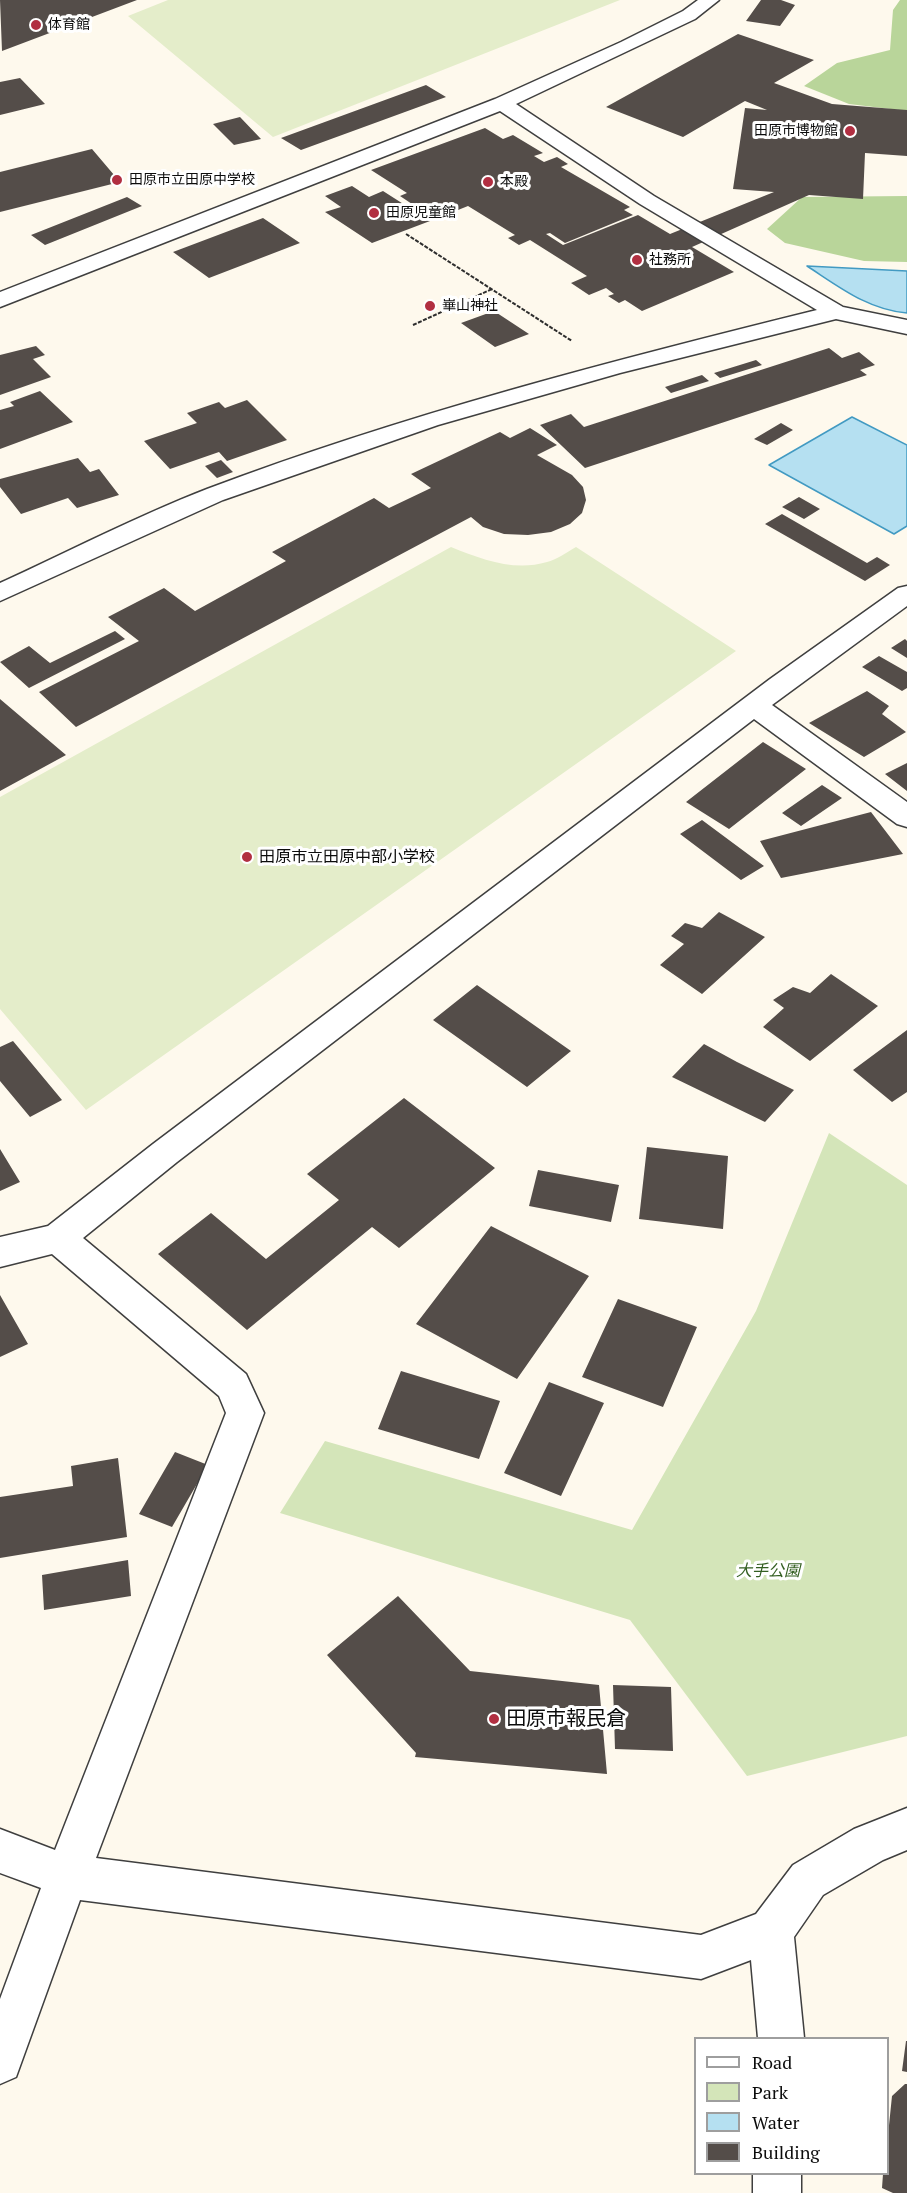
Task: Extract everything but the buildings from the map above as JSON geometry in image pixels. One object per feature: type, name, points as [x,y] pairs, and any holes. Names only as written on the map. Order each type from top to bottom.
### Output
[{"type":"street","points":[[0,300],[502,103],[628,46],[689,15],[710,0]]},
{"type":"street","points":[[502,103],[647,200],[837,312],[907,327]]},
{"type":"street","points":[[0,593],[213,495],[430,420],[612,368],[837,312]]},
{"type":"street","points":[[0,1252],[58,1238],[174,1145],[754,705],[907,594]]},
{"type":"street","points":[[754,705],[907,817]]},
{"type":"street","points":[[0,2061],[67,1876],[245,1413],[233,1385],[58,1238]]},
{"type":"street","points":[[0,1851],[67,1876],[701,1957],[771,1931],[807,1880],[869,1844],[907,1829]]},
{"type":"street","points":[[771,1931],[781,2037]]},
{"type":"street","points":[[777,2175],[777,2193]]},
{"type":"path","points":[[406,234],[612,368]]},
{"type":"path","points":[[413,325],[492,289]]},
{"type":"green space","points":[[168,0],[620,0],[273,137],[128,16]]},
{"type":"green space","points":[[900,0],[907,0],[907,111],[849,104],[804,86],[837,63],[890,50],[893,10]]},
{"type":"green space","points":[[907,196],[907,262],[864,261],[785,243],[767,229],[802,197]]},
{"type":"green space","points":[[451,547],[486,560],[522,566],[550,561],[576,547],[736,651],[86,1110],[0,1009],[0,797]]},
{"type":"green space","name":"大手公園","points":[[829,1133],[907,1185],[907,1736],[747,1776],[630,1620],[280,1513],[325,1441],[632,1530],[756,1311]]},
{"type":"water","points":[[807,266],[907,271],[907,313],[866,302]]},
{"type":"water","points":[[852,417],[907,445],[907,526],[894,534],[769,465]]},
{"type":"place","name":"体育館","points":[[36,25]]},
{"type":"place","name":"田原市博物館","points":[[850,131]]},
{"type":"place","name":"田原市立田原中学校","points":[[117,180]]},
{"type":"place","name":"本殿","points":[[488,182]]},
{"type":"place","name":"田原児童館","points":[[374,213]]},
{"type":"place","name":"社務所","points":[[637,260]]},
{"type":"place","name":"崋山神社","points":[[430,306]]},
{"type":"place","name":"田原市立田原中部小学校","points":[[247,857]]},
{"type":"place","name":"田原市報民倉","points":[[494,1719]]}]
